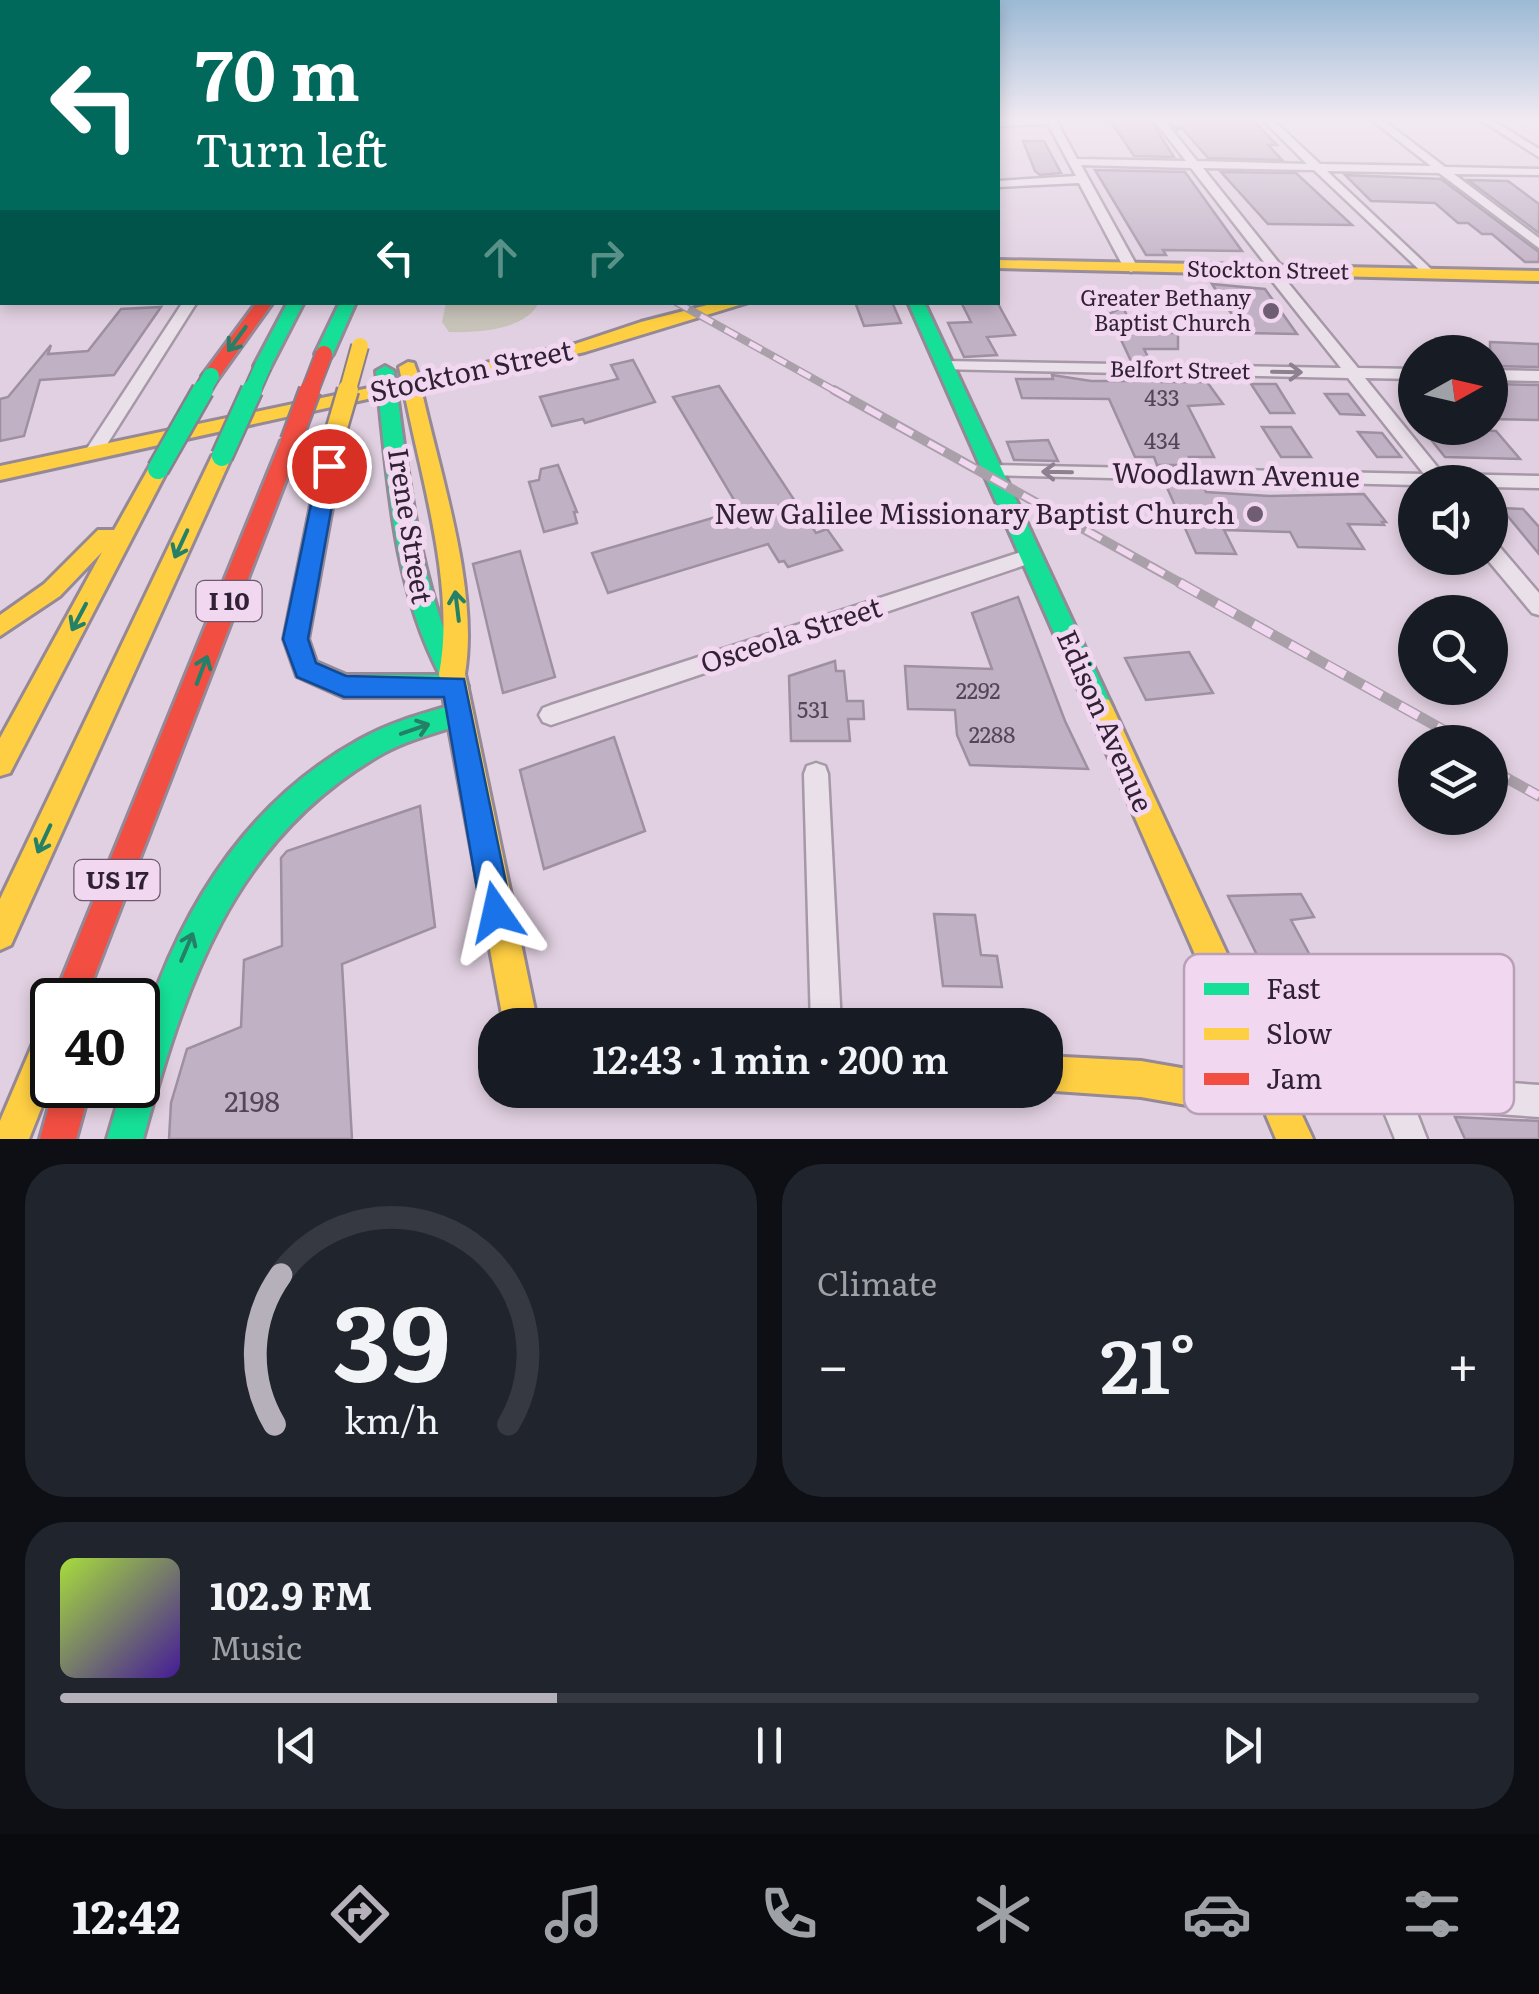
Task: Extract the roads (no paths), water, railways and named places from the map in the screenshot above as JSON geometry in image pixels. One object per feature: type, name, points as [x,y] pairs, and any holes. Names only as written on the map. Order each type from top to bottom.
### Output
[{"type":"main road","name":"Stockton Street","points":[[1000,264],[1539,276]]},
{"type":"main road","points":[[0,764],[211,376],[263,305]]},
{"type":"main road","points":[[0,934],[294,305]]},
{"type":"main road","name":"I 10","points":[[166,760],[347,305]]},
{"type":"main road","name":"Stockton Street","points":[[0,473],[594,330],[647,325],[729,305]]},
{"type":"main road","name":"Edison Avenue","points":[[917,305],[1211,954]]},
{"type":"main road","points":[[368,317],[336,431],[296,639],[306,670],[344,686],[454,680]]},
{"type":"main road","name":"Stockton Street","points":[[0,453],[398,378]]},
{"type":"main road","name":"Irene Street","points":[[398,378],[426,617],[443,666],[454,680]]},
{"type":"main road","name":"Irene Street","points":[[398,378],[458,603],[454,680],[517,1008]]},
{"type":"main road","points":[[0,626],[40,599],[84,560],[158,469]]},
{"type":"main road","points":[[125,1139],[182,957],[203,913],[239,857],[281,810],[336,766],[381,742],[459,714]]},
{"type":"main road","points":[[108,963],[166,760]]},
{"type":"main road","points":[[87,978],[166,760]]},
{"type":"main road","name":"US 17","points":[[77,978],[166,760]]},
{"type":"main road","points":[[1063,1075],[1184,1086]]},
{"type":"main road","points":[[12,1139],[30,1094]]},
{"type":"main road","points":[[28,1139],[39,1108]]},
{"type":"main road","points":[[58,1139],[67,1108]]},
{"type":"main road","name":"Edison Avenue","points":[[1284,1114],[1295,1139]]},
{"type":"street","points":[[1079,173],[1131,268]]},
{"type":"street","points":[[1202,173],[1278,270],[1278,279],[1425,465]]},
{"type":"street","points":[[1324,173],[1428,273]]},
{"type":"street","points":[[1446,173],[1539,244]]},
{"type":"street","points":[[1000,184],[1082,178]]},
{"type":"street","points":[[93,453],[188,305]]},
{"type":"street","name":"Belfort Street","points":[[944,366],[1398,374]]},
{"type":"street","points":[[1508,376],[1539,376]]},
{"type":"street","name":"Woodlawn Avenue","points":[[992,471],[1398,480]]},
{"type":"street","name":"Woodlawn Avenue","points":[[1508,482],[1539,482]]},
{"type":"street","name":"Osceola Street","points":[[551,715],[1030,556]]},
{"type":"street","points":[[1508,570],[1539,607]]},
{"type":"street","points":[[816,774],[825,1008]]},
{"type":"street","points":[[1514,1100],[1539,1102]]},
{"type":"street","points":[[1401,1114],[1411,1139]]},
{"type":"railway","points":[[681,305],[839,393]]},
{"type":"railway","points":[[834,390],[1184,585]]},
{"type":"railway","points":[[1180,583],[1435,725]]},
{"type":"railway","points":[[1508,779],[1539,796]]},
{"type":"place","name":"Greater Bethany Baptist Church","points":[[1271,311]]},
{"type":"place","name":"New Galilee Missionary Baptist Church","points":[[1255,514]]}]
